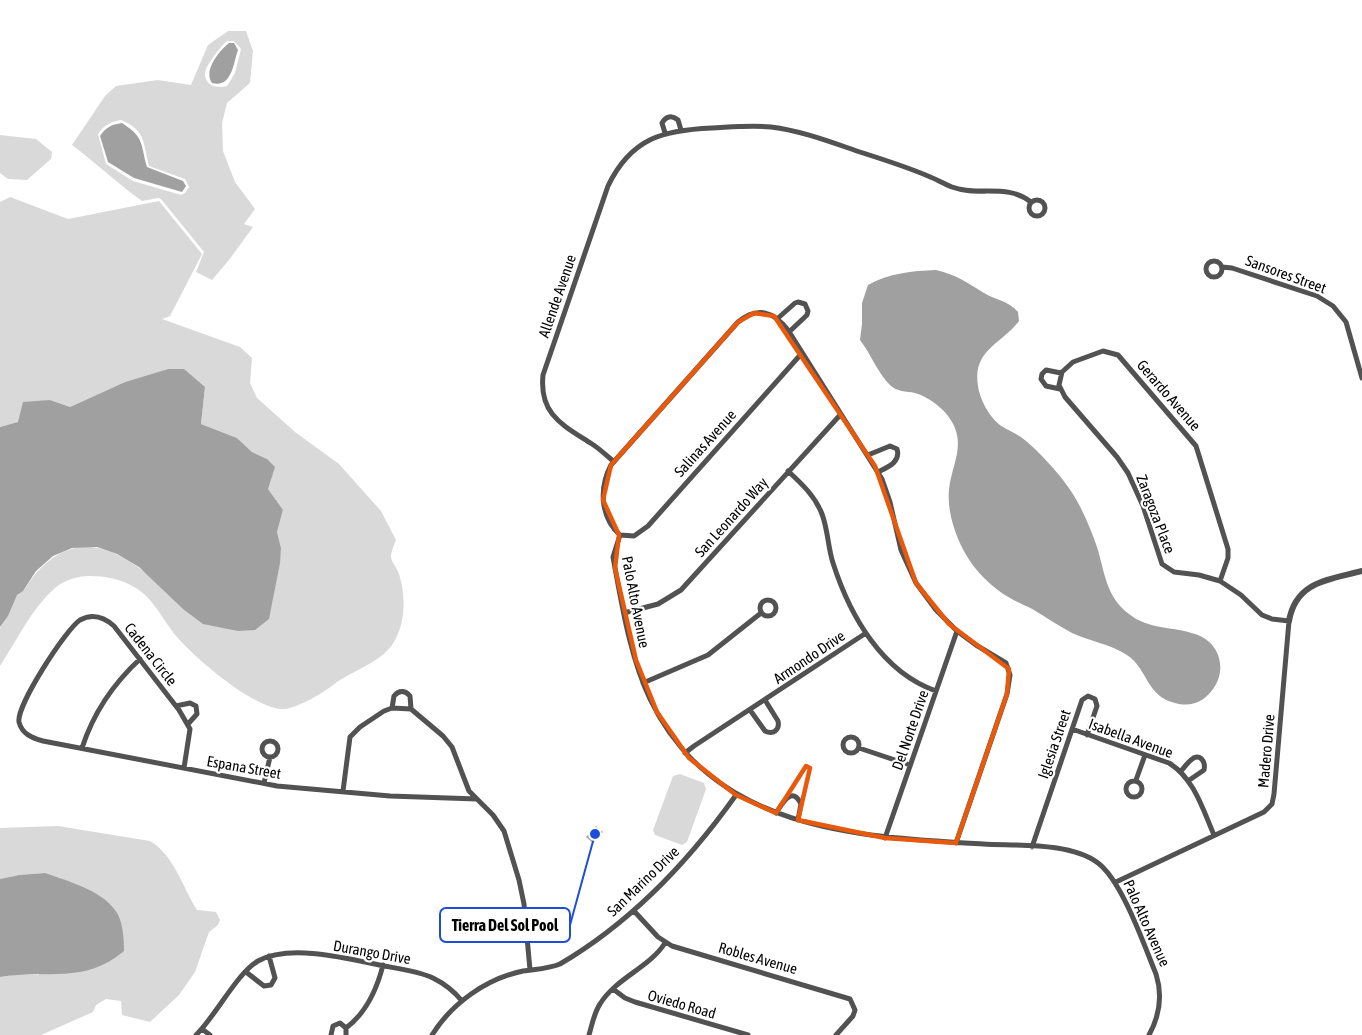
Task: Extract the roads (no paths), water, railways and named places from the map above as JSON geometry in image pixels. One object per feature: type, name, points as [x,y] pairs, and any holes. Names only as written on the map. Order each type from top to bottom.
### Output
[{"type":"street","name":"Allende Avenue","points":[[664,134],[662,123],[667,117],[678,120],[681,130]]},
{"type":"street","name":"Allende Avenue","points":[[614,462],[594,445],[557,421],[546,401],[543,391],[543,375],[614,173],[636,149],[648,141],[681,130],[754,126],[784,129],[814,136],[878,158],[961,190],[982,192],[1005,190],[1022,195],[1031,202]]},
{"type":"street","name":"Sansores Street","points":[[1222,267],[1232,267],[1325,300],[1346,322],[1361,367],[1362,378]]},
{"type":"street","points":[[789,332],[807,315],[808,311],[802,302],[795,303],[777,319],[789,332],[878,472],[890,502],[901,550],[916,583],[936,610],[957,631],[1006,663],[1011,675],[1007,694],[956,843]]},
{"type":"street","name":"Palo Alto Avenue","points":[[777,319],[768,313],[754,313],[738,322],[614,462],[605,478],[603,500],[613,529],[620,535],[613,557],[624,613],[643,683],[657,712],[685,753],[720,785],[776,813],[798,820],[885,838],[1062,849],[1087,856],[1099,864],[1116,882],[1159,984],[1159,1011],[1149,1035]]},
{"type":"street","name":"Gerardo Avenue","points":[[1042,376],[1044,371],[1049,369],[1061,373],[1067,366],[1098,352],[1107,351],[1115,354],[1135,373],[1194,442],[1203,463],[1228,549],[1228,558],[1220,581]]},
{"type":"street","name":"Salinas Avenue","points":[[620,535],[634,536],[648,526],[802,353]]},
{"type":"street","points":[[1060,389],[1061,373]]},
{"type":"street","name":"Zaragoza Place","points":[[1042,376],[1043,384],[1060,389],[1067,400],[1102,438],[1128,473],[1143,506],[1162,564],[1174,572],[1220,581],[1239,594],[1262,615],[1289,621]]},
{"type":"street","name":"San Leonardo Way","points":[[624,613],[658,604],[681,590],[841,414]]},
{"type":"street","points":[[868,455],[890,446],[897,449],[899,455],[896,460],[878,472]]},
{"type":"street","points":[[788,471],[816,501],[823,516],[830,553],[840,584],[866,633],[903,674],[916,683],[936,691]]},
{"type":"street","name":"Madero Drive","points":[[1116,882],[1264,812],[1274,800],[1289,621],[1296,600],[1313,585],[1362,571]]},
{"type":"street","points":[[643,683],[708,655],[761,613]]},
{"type":"street","name":"Cadena Circle","points":[[19,721],[22,706],[33,686],[60,643],[80,620],[89,616],[107,620],[140,659],[188,724],[190,735],[184,768]]},
{"type":"street","name":"Del Norte Drive","points":[[885,838],[957,631]]},
{"type":"street","name":"Armondo Drive","points":[[685,753],[866,633]]},
{"type":"street","points":[[82,748],[93,720],[119,680],[140,659]]},
{"type":"street","points":[[392,708],[396,693],[404,691],[410,696],[411,710]]},
{"type":"street","name":"Iglesia Street","points":[[1032,847],[1082,700],[1088,696],[1097,702],[1097,706],[1087,735]]},
{"type":"street","name":"Armondo Drive","points":[[750,710],[765,731],[772,733],[778,729],[778,721],[765,700]]},
{"type":"street","name":"Cadena Circle","points":[[176,706],[190,702],[196,706],[197,714],[188,724]]},
{"type":"street","points":[[342,791],[350,737],[360,727],[384,711],[392,708],[411,710],[449,741],[470,790],[504,831],[524,904],[530,970]]},
{"type":"street","name":"Espana Street","points":[[19,721],[23,730],[33,738],[277,786],[390,796],[477,799]]},
{"type":"street","name":"Isabella Avenue","points":[[1072,729],[1169,763],[1180,771],[1188,781],[1214,835]]},
{"type":"street","points":[[859,748],[910,765]]},
{"type":"street","points":[[1136,780],[1145,755]]},
{"type":"street","points":[[264,783],[270,757]]},
{"type":"street","name":"Isabella Avenue","points":[[1180,771],[1193,758],[1200,757],[1203,760],[1204,770],[1188,781]]},
{"type":"street","name":"San Marino Drive","points":[[432,1035],[462,1001],[484,986],[497,979],[560,964],[634,911],[715,825],[736,795]]},
{"type":"street","points":[[776,813],[785,799],[793,796],[801,804],[798,820]]},
{"type":"street","name":"Robles Avenue","points":[[634,911],[666,943],[850,999],[855,1010],[853,1016],[838,1033]]},
{"type":"street","points":[[589,1035],[597,1009],[613,989],[651,960],[666,943]]},
{"type":"street","name":"Durango Drive","points":[[268,956],[288,953],[323,955],[411,971],[433,978],[450,989],[462,1001]]},
{"type":"street","points":[[196,1035],[246,972],[253,965],[268,956],[275,978],[271,985],[264,986],[246,972]]},
{"type":"street","points":[[346,1028],[363,1012],[383,965]]},
{"type":"street","name":"Oviedo Road","points":[[613,989],[635,1002],[748,1035]]},
{"type":"street","points":[[331,1035],[331,1028],[335,1024],[342,1024],[346,1028],[346,1035]]},
{"type":"street","points":[[202,1029],[210,1035]]},
{"type":"place","name":"Tierra Del Sol Pool","points":[[595,834]]}]
